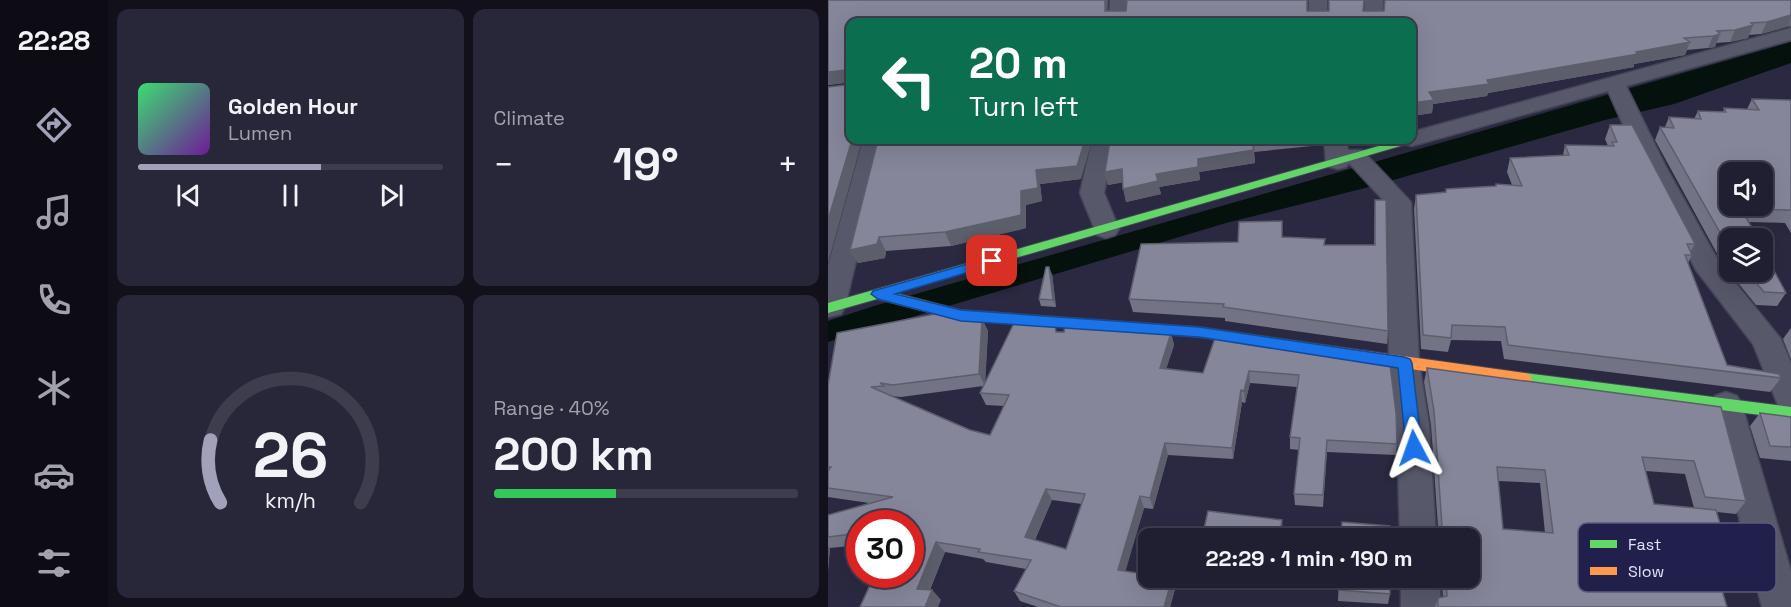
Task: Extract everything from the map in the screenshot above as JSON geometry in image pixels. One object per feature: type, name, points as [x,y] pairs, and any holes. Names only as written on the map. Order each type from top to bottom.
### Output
[{"type":"street","points":[[1118,18],[1119,0]]},
{"type":"street","points":[[1318,0],[1318,18]]},
{"type":"street","points":[[1373,18],[1374,0]]},
{"type":"street","points":[[1416,138],[1791,34]]},
{"type":"street","points":[[1614,82],[1654,167],[1710,270],[1766,339],[1791,401]]},
{"type":"street","points":[[830,308],[873,144]]},
{"type":"street","points":[[1102,144],[1092,193],[1106,229]]},
{"type":"street","points":[[830,308],[1106,229],[1342,152],[1380,144]]},
{"type":"street","points":[[1342,152],[1399,202],[1404,363],[1413,425],[1418,528]]},
{"type":"street","points":[[878,294],[961,315],[1199,332],[1404,363],[1791,413]]},
{"type":"street","points":[[1726,405],[1759,523]]},
{"type":"street","points":[[1776,585],[1782,607]]},
{"type":"street","points":[[1420,588],[1421,607]]},
{"type":"shaded area","points":[[1791,42],[1791,63],[1674,104],[1605,120],[1365,188],[1226,223],[828,342],[828,321],[874,306]]},
{"type":"building","points":[[828,0],[1105,0],[1105,11],[1126,11],[1127,0],[1307,0],[1307,11],[1329,11],[1329,0],[1364,0],[1363,11],[1384,11],[1385,0],[1791,0],[1791,15],[1767,22],[1751,23],[1753,25],[1735,30],[1717,31],[1720,34],[1713,36],[1684,38],[1690,42],[1636,52],[1638,54],[1487,80],[1489,84],[1429,92],[1434,100],[1416,102],[1416,18],[846,18],[846,144],[851,144],[828,220],[828,87],[845,85],[845,70],[828,72]]},
{"type":"building","points":[[1752,99],[1790,100],[1791,102],[1791,210],[1773,210],[1773,162],[1719,162],[1719,216],[1745,216],[1752,228],[1719,228],[1719,231],[1660,127],[1674,128],[1669,117],[1701,119],[1698,111],[1726,112],[1724,108],[1759,110]]},
{"type":"building","points":[[1610,125],[1632,125],[1695,244],[1687,244],[1692,255],[1685,255],[1727,365],[1779,374],[1781,378],[1508,345],[1505,327],[1452,325],[1451,338],[1423,335],[1416,195],[1446,192],[1446,189],[1496,186],[1496,184],[1522,186],[1510,158],[1569,155],[1565,145],[1614,146],[1612,142],[1617,142]]},
{"type":"building","points":[[877,144],[1084,144],[1077,166],[1036,170],[1038,188],[1021,191],[1021,215],[945,232],[879,237],[877,244],[850,250]]},
{"type":"building","points":[[1109,144],[1252,144],[1254,150],[1198,159],[1198,167],[1156,174],[1158,181],[1123,189],[1122,169],[1105,172]]},
{"type":"building","points":[[1375,200],[1386,200],[1388,331],[1223,307],[1224,304],[1129,299],[1141,244],[1238,242],[1239,222],[1282,221],[1282,237],[1325,239],[1324,245],[1375,245]]},
{"type":"building","points":[[1046,267],[1049,267],[1053,300],[1039,299]]},
{"type":"building","points":[[1773,269],[1786,293],[1764,292],[1756,282],[1773,282]]},
{"type":"building","points":[[940,313],[982,319],[979,374],[893,385],[880,383],[884,386],[871,387],[970,430],[990,435],[1009,395],[980,393],[1015,321],[1055,324],[1056,332],[1064,332],[1065,325],[1171,333],[1160,368],[1203,373],[1215,338],[1390,365],[1397,444],[1327,440],[1323,495],[1294,494],[1300,438],[1290,437],[1299,375],[1249,371],[1244,391],[1241,390],[1232,448],[1165,443],[1150,498],[1140,496],[1118,570],[1138,573],[1138,588],[1169,588],[1164,607],[1061,607],[1014,591],[1031,560],[978,552],[980,549],[936,542],[924,572],[924,510],[846,510],[893,497],[828,488],[828,471],[831,467],[828,467],[828,385],[837,333]],"holes":[[[1046,489],[1085,494],[1066,549],[1025,537]]]},
{"type":"building","points":[[1427,368],[1721,407],[1746,501],[1705,497],[1694,461],[1642,457],[1654,504],[1716,510],[1720,523],[1578,523],[1578,592],[1723,592],[1727,607],[1438,607],[1438,598],[1447,596],[1447,588],[1480,588],[1480,528],[1435,528],[1442,526],[1434,411]],"holes":[[[1497,467],[1545,470],[1553,533],[1503,529]]]},
{"type":"building","points":[[1760,413],[1791,417],[1791,447],[1770,446]]},
{"type":"building","points":[[846,510],[846,535],[828,537],[828,515]]},
{"type":"building","points":[[1208,511],[1282,520],[1281,528],[1204,528]]},
{"type":"building","points":[[1342,522],[1390,526],[1390,528],[1342,528]]},
{"type":"building","points":[[869,588],[932,590],[925,607],[860,607]]},
{"type":"building","points":[[1339,588],[1390,588],[1390,594],[1339,590]]},
{"type":"traffic: fast","points":[[828,308],[1396,144]]},
{"type":"traffic: fast","points":[[878,294],[961,315],[1199,332],[1338,353]]},
{"type":"traffic: fast","points":[[1525,379],[1791,413]]},
{"type":"traffic: slow","points":[[1338,353],[1525,379]]},
{"type":"route","points":[[992,261],[878,294],[961,315],[1199,332],[1404,363],[1414,448]]}]
